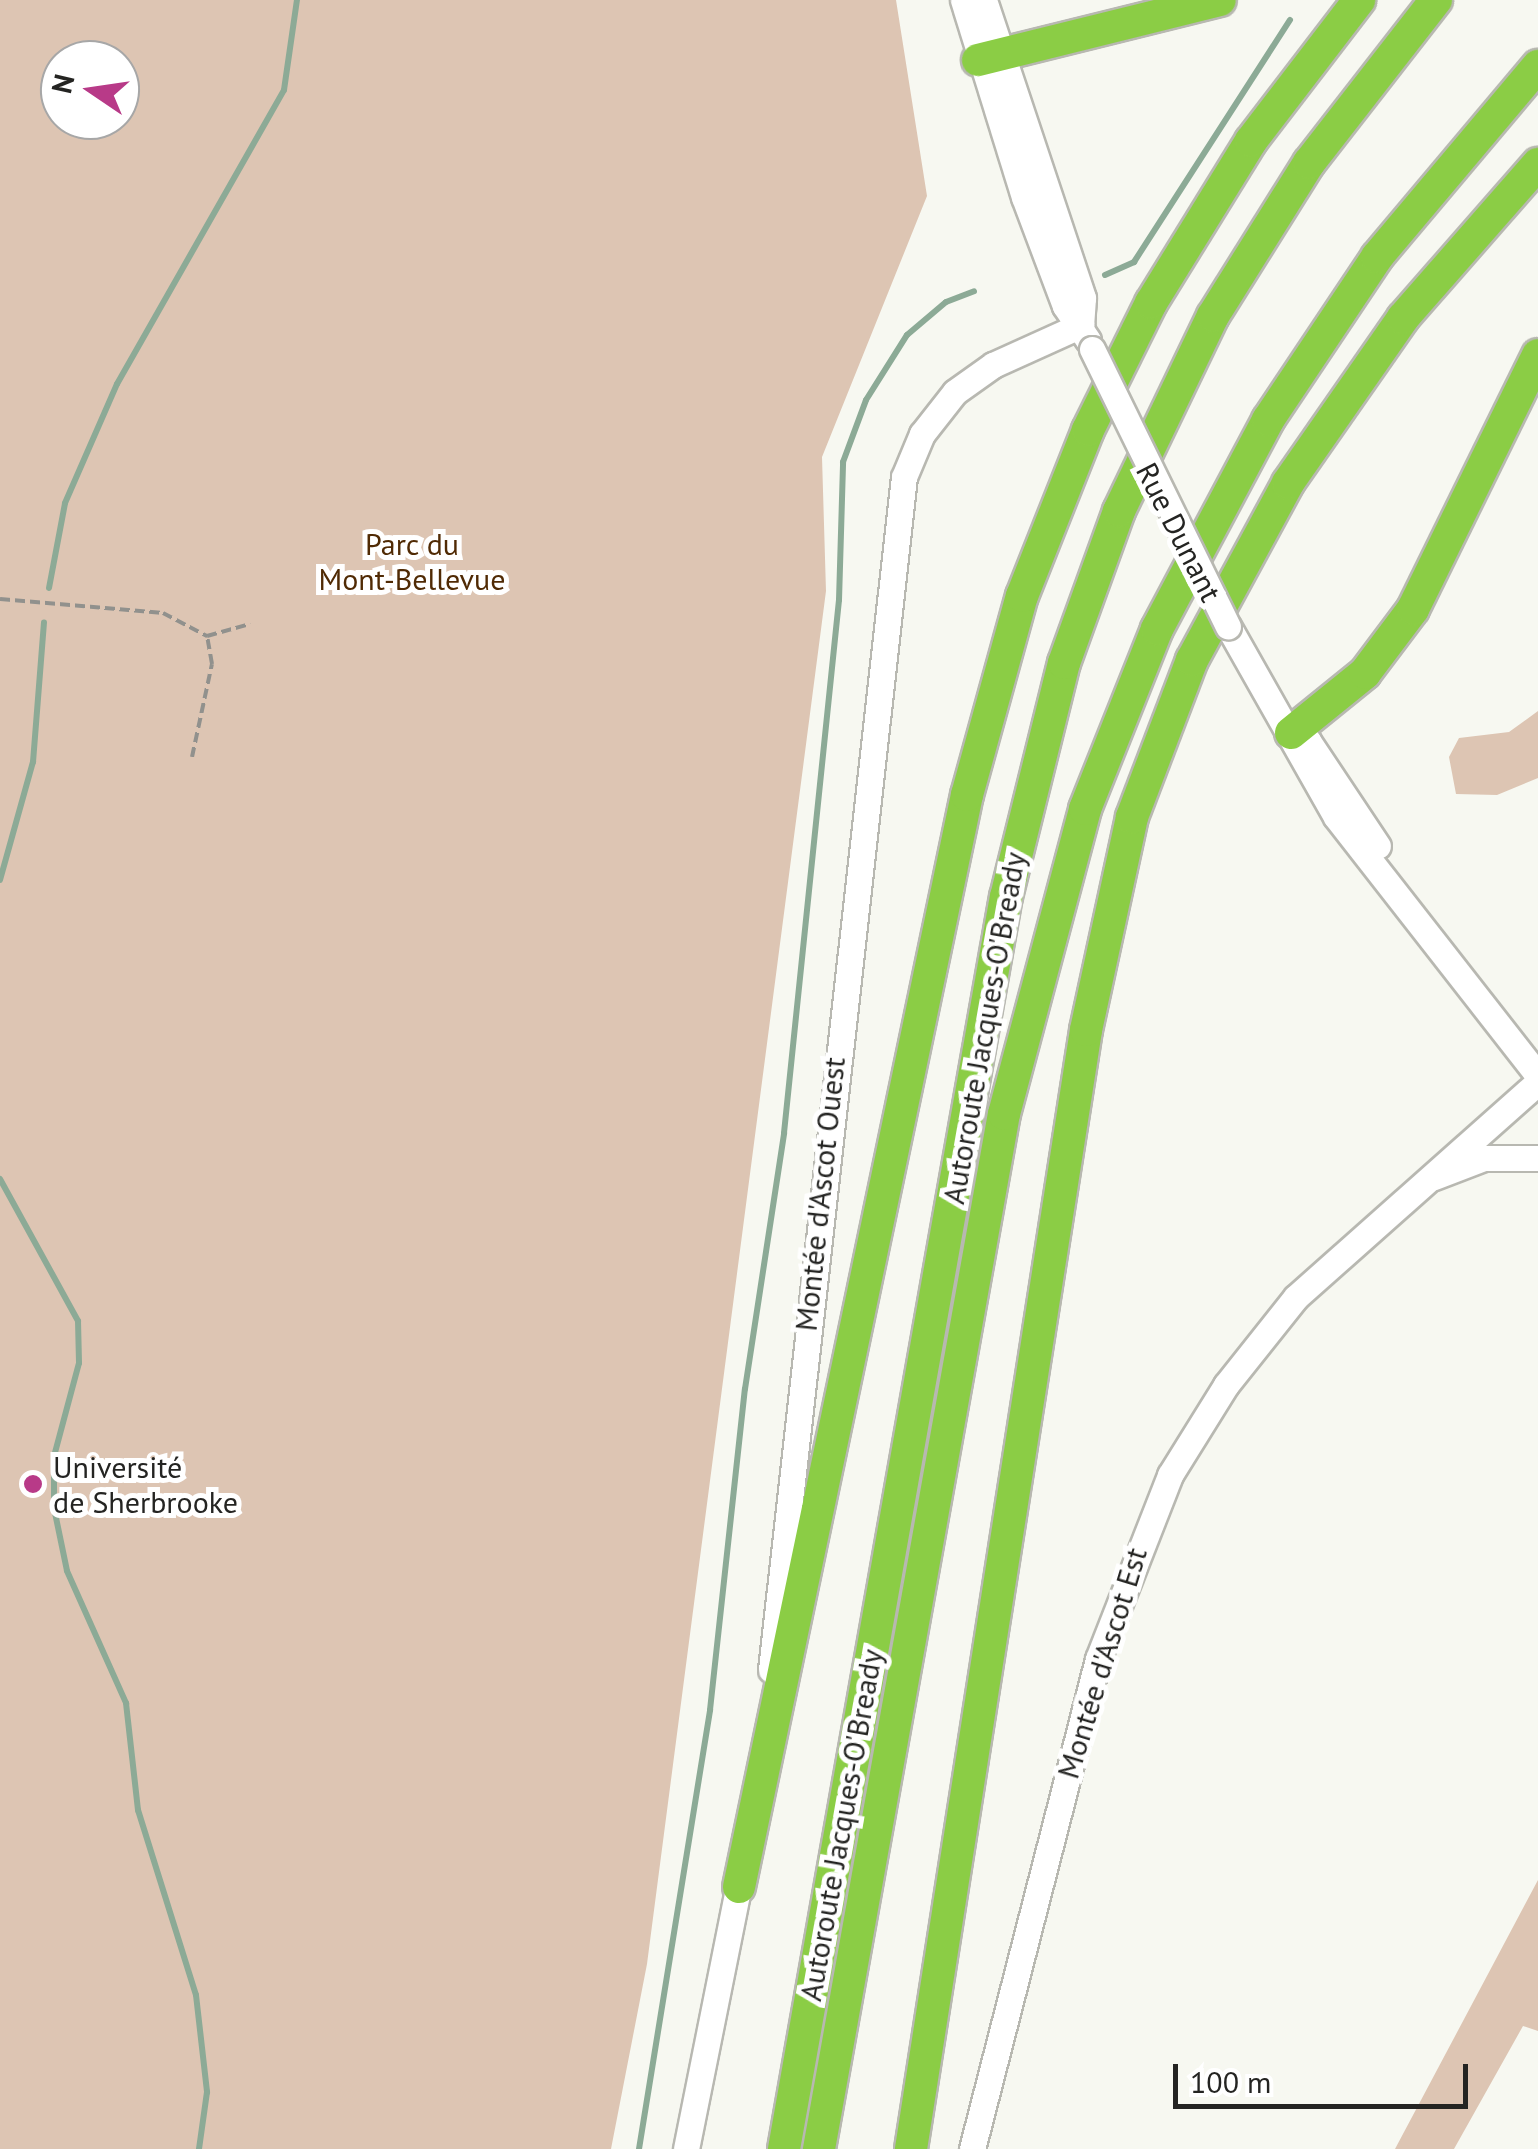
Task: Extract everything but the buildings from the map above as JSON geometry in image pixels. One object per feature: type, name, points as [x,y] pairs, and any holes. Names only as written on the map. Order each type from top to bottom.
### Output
[{"type":"highway","points":[[989,58],[1220,0]]},
{"type":"highway","points":[[739,1887],[966,796],[1017,611],[1088,430],[1151,304],[1268,117],[1358,0]]},
{"type":"highway","name":"Autoroute Jacques-O'Bready","points":[[784,2149],[1000,931],[1053,700],[1119,511],[1213,316],[1308,163],[1436,0]]},
{"type":"highway","name":"Autoroute Jacques-O'Bready","points":[[819,2149],[1004,1114],[1084,809],[1157,629],[1258,437],[1377,257],[1538,66]]},
{"type":"highway","points":[[910,2149],[1091,997],[1139,794],[1208,628],[1306,454],[1412,307],[1538,164]]},
{"type":"highway","points":[[1291,733],[1355,682],[1413,609],[1538,355]]},
{"type":"street","name":"Rue Dunant","points":[[963,0],[1083,298],[1081,324],[1238,643],[1291,733],[1293,752],[1336,817],[1538,1079]]},
{"type":"street","name":"Rue Dunant","points":[[984,0],[989,58]]},
{"type":"street","name":"Montée d'Ascot Ouest","points":[[686,2149],[739,1887],[776,1623],[904,477],[929,422],[955,392],[993,365],[1081,324]]},
{"type":"street","name":"Montée d'Ascot Est","points":[[972,2149],[1094,1671],[1146,1524],[1197,1430],[1261,1338],[1412,1189],[1538,1079]]},
{"type":"street","points":[[1412,1189],[1484,1158],[1538,1158]]},
{"type":"path","points":[[0,599],[163,613],[207,636],[250,624]]},
{"type":"path","points":[[192,757],[212,664],[207,636]]},
{"type":"green space","name":"Parc du Mont-Bellevue","points":[[0,0],[896,0],[927,196],[822,457],[826,591],[647,1964],[611,2149],[0,2149]]},
{"type":"green space","points":[[1538,711],[1538,778],[1497,795],[1456,794],[1449,757],[1459,738],[1509,732]]},
{"type":"green space","points":[[1538,1880],[1538,2031],[1523,2026],[1454,2149],[1395,2149]]},
{"type":"waterway","points":[[49,588],[65,503],[117,384],[284,90],[297,0]]},
{"type":"waterway","points":[[1105,275],[1134,262],[1290,20]]},
{"type":"waterway","points":[[639,2149],[710,1710],[745,1389],[784,1133],[839,600],[843,462],[866,400],[907,335],[946,302],[974,291]]},
{"type":"waterway","points":[[0,880],[33,762],[44,622]]},
{"type":"waterway","points":[[0,1179],[78,1321],[79,1363],[54,1456],[54,1508],[67,1571],[126,1703],[138,1810],[196,1995],[207,2092],[199,2149]]},
{"type":"place","name":"Université de Sherbrooke","points":[[33,1484]]}]
